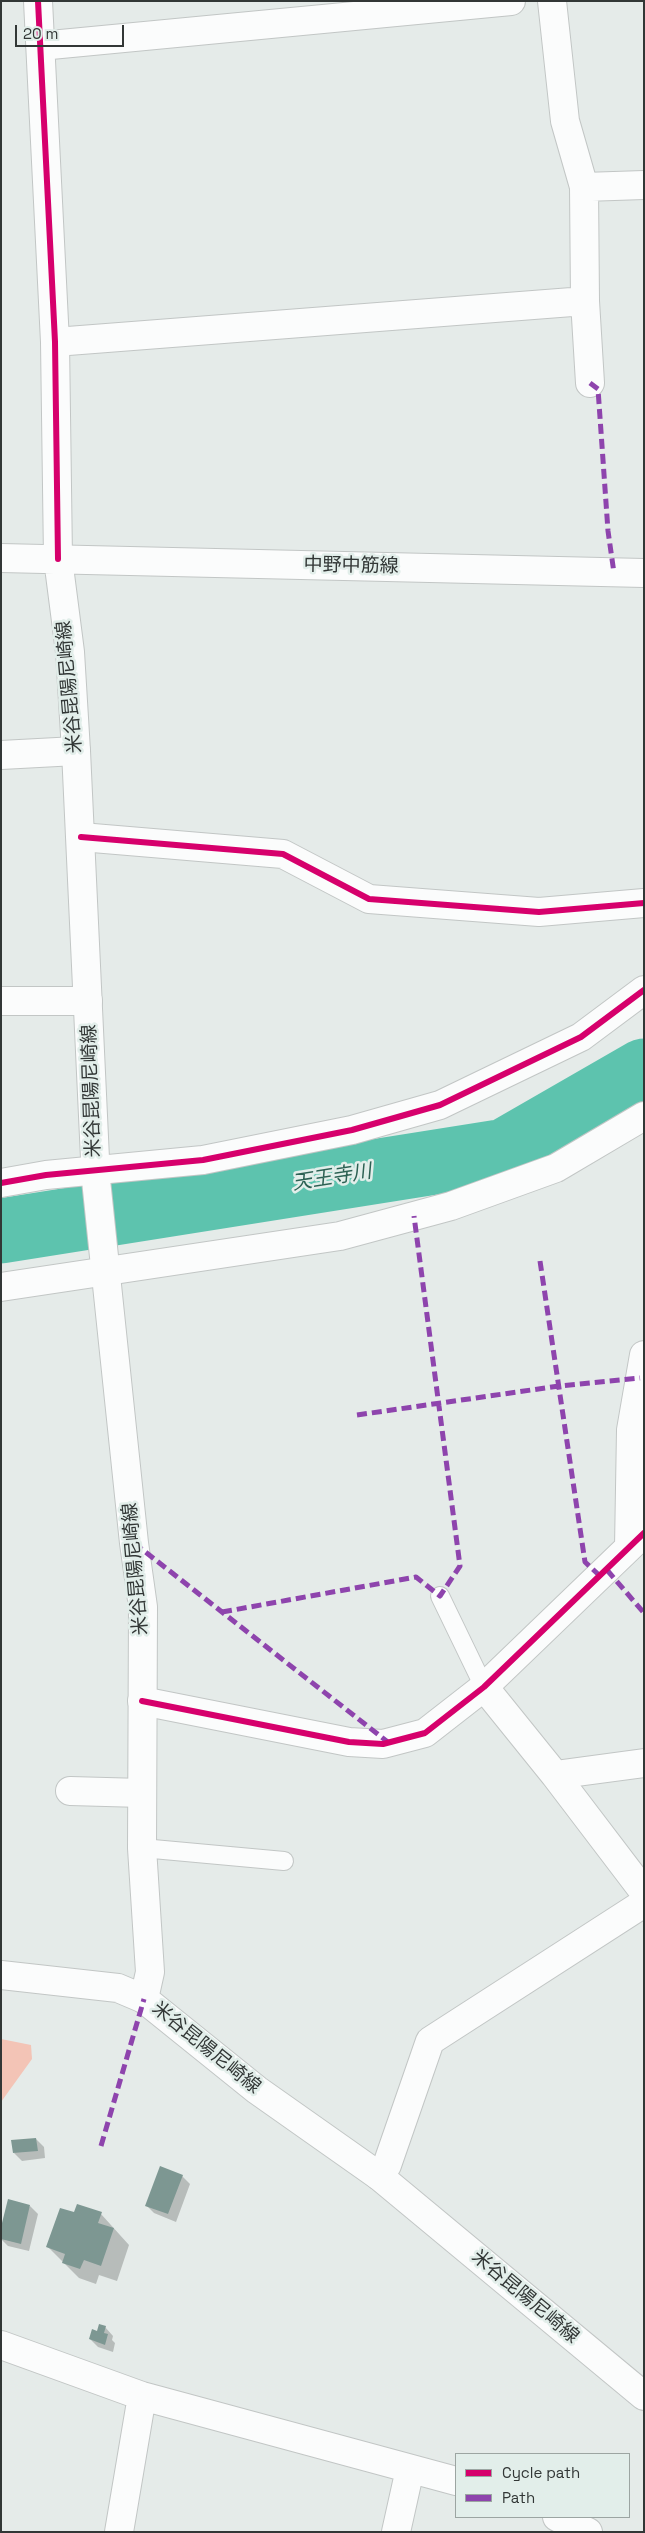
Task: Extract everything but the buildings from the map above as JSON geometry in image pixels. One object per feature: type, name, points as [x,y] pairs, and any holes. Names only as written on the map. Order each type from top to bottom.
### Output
[{"type":"street","name":"米谷昆陽尼崎線","points":[[38,1],[55,342],[58,559],[70,652],[81,837],[96,1175],[143,1607],[142,1848],[150,1972],[144,1999],[257,2090],[379,2176],[644,2396]]},
{"type":"street","points":[[40,46],[511,1]]},
{"type":"street","points":[[552,1],[565,121],[584,187],[585,301],[590,383]]},
{"type":"street","points":[[584,187],[644,184]]},
{"type":"street","points":[[55,342],[585,301]]},
{"type":"street","points":[[1,558],[58,559]]},
{"type":"street","name":"中野中筋線","points":[[58,559],[644,573]]},
{"type":"street","points":[[1,755],[76,751]]},
{"type":"street","points":[[81,837],[283,854],[368,899],[539,912],[644,903]]},
{"type":"street","points":[[1,1183],[96,1175],[203,1160],[352,1130],[440,1105],[580,1037],[644,990]]},
{"type":"street","points":[[1,1001],[88,1001]]},
{"type":"street","points":[[1,1287],[104,1262],[340,1236],[451,1206],[556,1168],[644,1116]]},
{"type":"street","points":[[142,1701],[349,1742],[383,1744],[425,1733],[484,1687],[636,1540],[631,1430],[644,1355]]},
{"type":"street","points":[[484,1687],[555,1775],[644,1892]]},
{"type":"street","points":[[555,1775],[644,1763]]},
{"type":"street","points":[[70,1791],[142,1793]]},
{"type":"street","points":[[379,2176],[388,2165],[430,2041],[644,1903]]},
{"type":"street","points":[[1,1975],[118,1988],[144,1999]]},
{"type":"street","points":[[1,2345],[142,2396],[455,2481]]},
{"type":"street","points":[[119,2532],[142,2396]]},
{"type":"street","points":[[396,2532],[410,2470]]},
{"type":"street","points":[[559,2518],[588,2532]]},
{"type":"lane","points":[[440,1596],[484,1687]]},
{"type":"lane","points":[[142,1848],[284,1861]]},
{"type":"shaded area","points":[[1,2039],[31,2045],[32,2059],[1,2102]]},
{"type":"waterway","name":"天王寺川","points":[[1,1231],[505,1151],[644,1071]]},
{"type":"marked path","points":[[590,383],[598,389],[608,531],[614,573]]},
{"type":"marked path","points":[[222,1612],[416,1577],[440,1596],[460,1566],[414,1216]]},
{"type":"marked path","points":[[540,1261],[585,1562],[600,1576]]},
{"type":"marked path","points":[[357,1415],[559,1386],[640,1378]]},
{"type":"marked path","points":[[134,1543],[389,1743]]},
{"type":"marked path","points":[[607,1570],[644,1613]]},
{"type":"marked path","points":[[101,2146],[144,1999]]},
{"type":"cycle path","points":[[38,1],[55,342],[58,559]]},
{"type":"cycle path","points":[[81,837],[283,854],[369,899],[539,912],[644,903]]},
{"type":"cycle path","points":[[1,1183],[46,1175],[203,1160],[352,1130],[440,1105],[581,1037],[644,990]]},
{"type":"cycle path","points":[[142,1701],[349,1742],[383,1744],[425,1733],[484,1687],[644,1533]]}]
